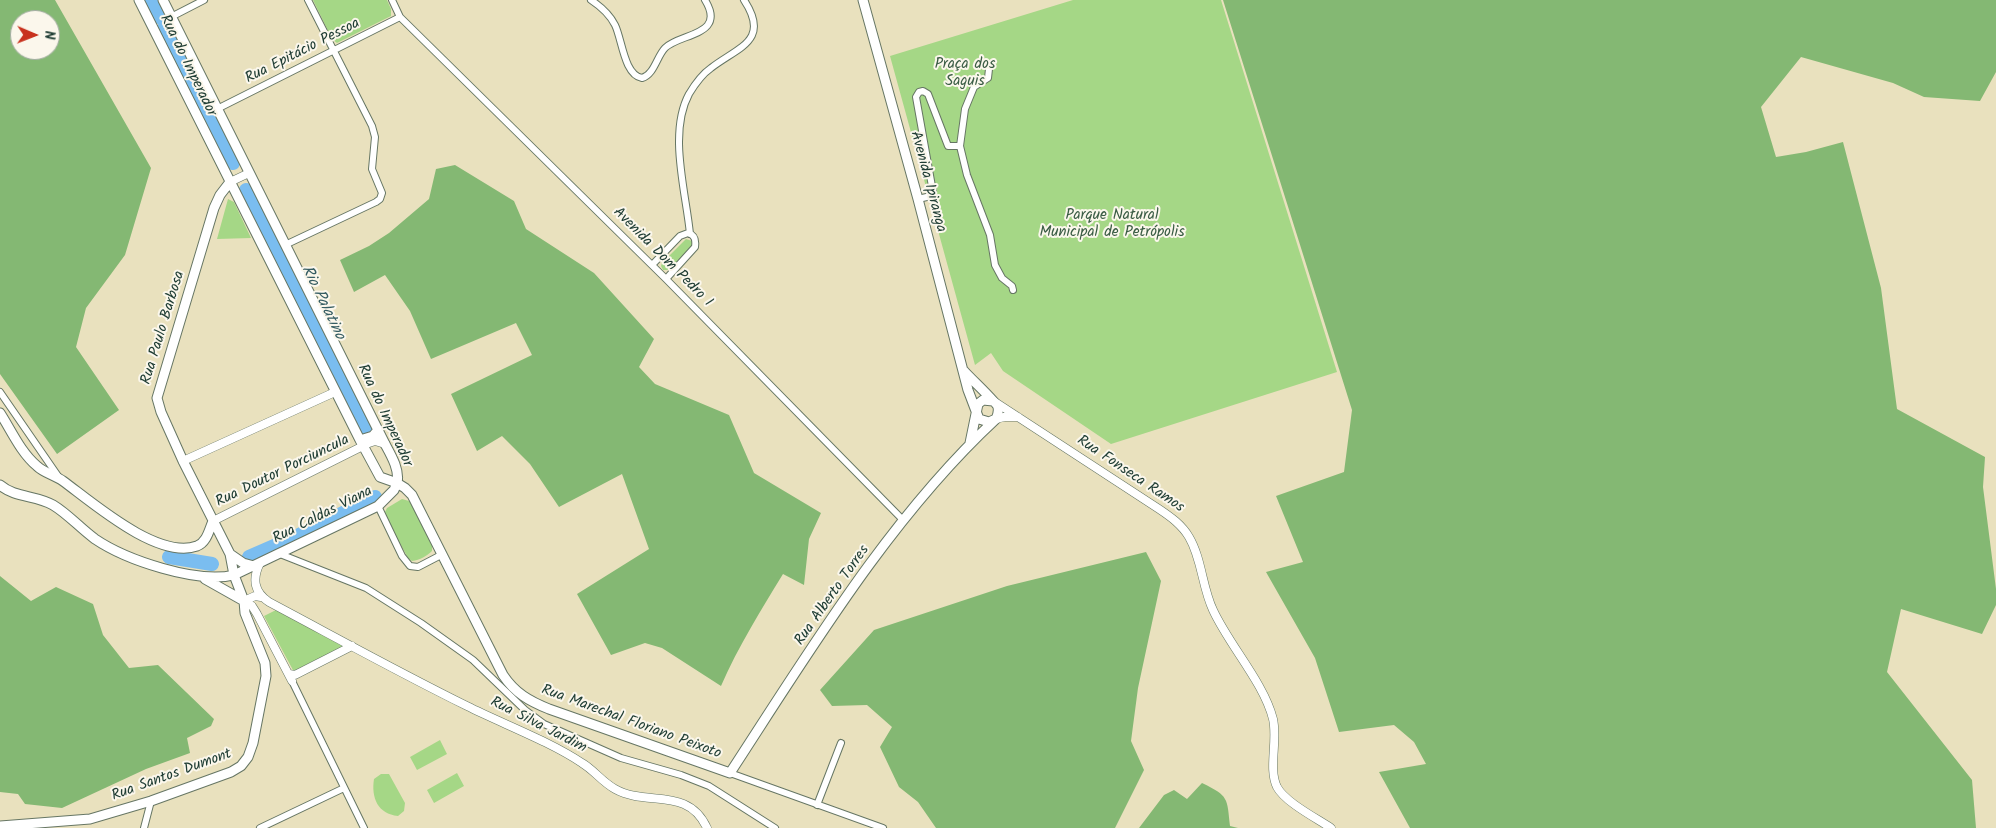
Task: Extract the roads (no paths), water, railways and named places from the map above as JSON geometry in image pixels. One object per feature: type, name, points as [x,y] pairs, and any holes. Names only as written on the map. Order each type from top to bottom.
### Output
[{"type":"main road","name":"Rua do Imperador","points":[[139,0],[335,392],[380,477],[397,483],[398,478],[395,466],[386,444],[163,0]]},
{"type":"main road","name":"Avenida Ipiranga","points":[[863,0],[976,412]]},
{"type":"main road","name":"Rua Paulo Barbosa","points":[[230,182],[220,194],[214,208],[157,398],[161,412],[183,461],[230,554],[234,575]]},
{"type":"main road","name":"Avenida Ipiranga","points":[[964,371],[994,401]]},
{"type":"main road","points":[[970,444],[976,407],[980,402],[988,399],[994,401],[999,410],[996,419],[989,422],[982,421],[976,412]]},
{"type":"main road","points":[[0,413],[22,448],[37,467],[61,480],[123,526],[164,544],[188,548],[198,546],[205,541],[213,522]]},
{"type":"main road","name":"Rua Alberto Torres","points":[[730,773],[832,620],[903,520],[970,444],[996,419]]},
{"type":"main road","points":[[362,443],[378,430]]},
{"type":"main road","name":"Rua Caldas Viana","points":[[200,576],[216,578],[234,575],[280,554],[378,506],[394,490],[397,483]]},
{"type":"main road","name":"Rua Marechal Floriano Peixoto","points":[[397,483],[412,495],[503,675],[520,694],[532,702],[549,709],[730,773]]},
{"type":"main road","points":[[0,485],[7,491],[43,500],[54,505],[95,538],[120,552],[159,567],[200,576],[233,593],[244,601]]},
{"type":"main road","points":[[230,554],[243,562],[257,564]]},
{"type":"main road","name":"Rua Santos Dumont","points":[[0,826],[90,819],[231,772],[241,766],[248,757],[253,743],[267,670],[244,613],[244,601],[234,575]]},
{"type":"street","points":[[171,17],[204,0]]},
{"type":"street","points":[[286,246],[380,200],[382,190],[372,170],[374,137],[372,126],[308,0]]},
{"type":"street","points":[[392,0],[400,17]]},
{"type":"street","points":[[591,0],[614,23],[620,36],[627,64],[635,75],[642,78],[649,74],[667,46],[702,30],[709,23],[710,12],[704,0]]},
{"type":"street","points":[[666,279],[695,247],[695,238],[690,234],[680,156],[683,112],[697,80],[710,68],[742,48],[752,37],[755,28],[754,21],[751,11],[744,0]]},
{"type":"street","name":"Rua Epitácio Pessoa","points":[[217,109],[400,17]]},
{"type":"street","name":"Avenida Dom Pedro I","points":[[400,17],[652,265],[903,520]]},
{"type":"street","points":[[989,69],[988,78],[974,87],[965,109],[960,146],[967,175],[990,235],[995,265],[1002,278],[1012,286],[1013,290]]},
{"type":"street","points":[[918,199],[931,196],[933,192],[916,104],[916,97],[919,92],[923,91],[928,94],[948,146],[960,146]]},
{"type":"street","points":[[230,182],[249,173]]},
{"type":"street","points":[[652,265],[680,236],[690,234]]},
{"type":"street","points":[[0,392],[61,480]]},
{"type":"street","points":[[183,461],[335,392]]},
{"type":"street","name":"Rua Fonseca Ramos","points":[[994,401],[1160,509],[1184,529],[1196,553],[1212,608],[1229,641],[1267,702],[1273,720],[1274,778],[1277,788],[1297,805],[1331,828]]},
{"type":"street","points":[[996,419],[1020,417]]},
{"type":"street","name":"Rua Doutor Porciuncula","points":[[213,522],[362,443],[375,441],[386,444]]},
{"type":"street","points":[[378,506],[402,556],[410,566],[418,567],[443,554]]},
{"type":"street","points":[[280,554],[366,588],[421,623],[473,660],[525,710],[544,724],[620,758],[682,775],[710,786],[775,828]]},
{"type":"street","points":[[257,564],[255,573],[256,589],[262,597]]},
{"type":"street","points":[[244,601],[255,596],[262,597]]},
{"type":"street","name":"Rua Silva Jardim","points":[[262,597],[465,705],[560,750],[583,763],[615,789],[630,795],[686,804],[700,816],[707,828]]},
{"type":"street","points":[[244,601],[252,606],[292,676],[364,828]]},
{"type":"street","points":[[257,614],[259,606],[269,602]]},
{"type":"street","points":[[292,676],[352,646]]},
{"type":"street","points":[[817,805],[841,744]]},
{"type":"street","name":"Rua Marechal Floriano Peixoto","points":[[730,773],[882,828]]},
{"type":"street","points":[[260,828],[344,788]]},
{"type":"street","points":[[144,828],[151,800]]},
{"type":"waterway","name":"Rio Palatino","points":[[150,0],[158,17]]},
{"type":"waterway","name":"Rio Palatino","points":[[164,28],[233,163]]},
{"type":"waterway","name":"Rio Palatino","points":[[246,190],[367,433]]},
{"type":"waterway","name":"Rio Palatino","points":[[249,557],[295,537],[375,497]]},
{"type":"waterway","name":"Rio Palatino","points":[[169,557],[212,564]]},
{"type":"park label","name":"Praça dos Saguis","points":[[965,74]]},
{"type":"park label","name":"Parque Natural Municipal de Petrópolis","points":[[1112,224]]}]
